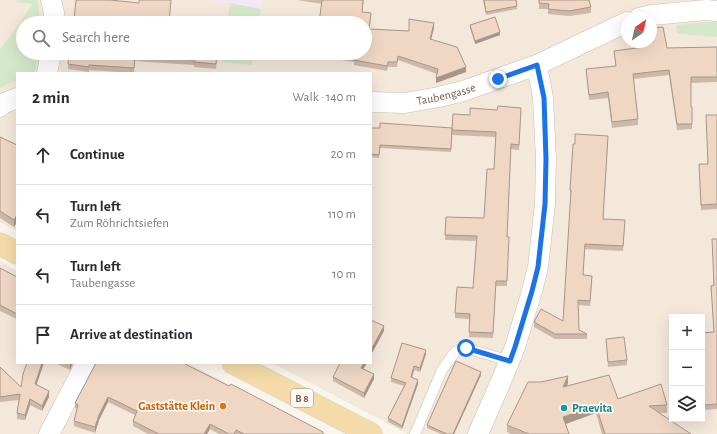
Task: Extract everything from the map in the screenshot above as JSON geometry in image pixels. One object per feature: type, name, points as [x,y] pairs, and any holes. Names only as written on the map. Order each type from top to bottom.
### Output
[{"type":"main road","points":[[0,244],[16,252]]},
{"type":"main road","name":"B 8","points":[[235,364],[371,434]]},
{"type":"street","points":[[50,0],[54,16]]},
{"type":"street","points":[[657,15],[706,10],[717,11]]},
{"type":"street","name":"Taubengasse","points":[[372,102],[406,103],[463,91],[537,65],[621,25]]},
{"type":"street","points":[[47,72],[50,60]]},
{"type":"street","points":[[478,434],[510,361],[538,267],[544,211],[546,159],[544,98],[537,65]]},
{"type":"street","points":[[0,107],[2,104],[16,98]]},
{"type":"street","points":[[49,434],[85,364]]},
{"type":"lane","points":[[415,434],[442,370],[455,352],[466,348],[510,361]]},
{"type":"shaded area","points":[[0,0],[717,0],[717,434],[408,434],[274,364],[372,364],[372,72],[16,72],[16,230],[0,222]]},
{"type":"shaded area","points":[[208,0],[262,0],[261,9]]},
{"type":"shaded area","points":[[0,261],[16,270],[16,364],[190,364],[326,434],[0,434]]},
{"type":"green space","points":[[17,0],[37,0],[39,16],[24,16],[33,4],[16,2]]},
{"type":"green space","points":[[230,3],[261,9],[260,16],[228,16]]},
{"type":"green space","points":[[717,22],[717,37],[677,33],[677,25]]},
{"type":"green space","points":[[16,28],[16,60],[37,60],[34,72],[16,72],[16,81],[0,88],[0,50]]},
{"type":"green space","points":[[222,60],[252,60],[252,65],[222,62]]},
{"type":"building","points":[[76,0],[110,0],[139,3],[139,0],[171,0],[170,16],[74,16]]},
{"type":"building","points":[[322,0],[363,0],[362,12],[371,13],[371,16],[320,16]]},
{"type":"building","points":[[484,0],[516,0],[517,6],[486,12]]},
{"type":"building","points":[[539,0],[589,0],[591,7],[569,11],[548,9],[549,4],[539,3]]},
{"type":"building","points":[[495,17],[500,32],[475,41],[470,25]]},
{"type":"building","points":[[409,19],[434,23],[430,39],[457,47],[466,67],[436,78],[438,69],[398,56],[397,62],[388,62],[387,66],[354,60],[372,60],[372,29],[409,31]]},
{"type":"building","points":[[663,27],[667,48],[717,47],[717,77],[691,77],[692,124],[677,124],[669,70],[633,74],[638,119],[612,122],[608,92],[589,95],[586,69],[616,66],[614,51],[636,48],[657,48],[657,28]]},
{"type":"building","points":[[68,60],[135,60],[134,68],[89,65],[89,67],[68,64]]},
{"type":"building","points":[[194,60],[216,60],[216,64],[194,62]]},
{"type":"building","points":[[498,106],[521,108],[519,145],[511,144],[507,237],[509,237],[507,281],[496,281],[493,333],[469,332],[470,314],[455,313],[457,287],[473,288],[477,236],[445,235],[446,217],[484,218],[487,169],[494,169],[496,132],[452,130],[453,114],[470,115],[470,108],[497,110]]},
{"type":"building","points":[[706,115],[717,115],[717,204],[701,205],[699,164],[708,164]]},
{"type":"building","points":[[380,123],[452,128],[451,149],[380,145],[379,155],[372,154],[372,128],[380,128]]},
{"type":"building","points":[[575,134],[608,136],[603,219],[625,220],[623,246],[585,244],[583,275],[592,276],[590,301],[578,300],[579,330],[587,334],[555,334],[534,322],[541,309],[563,321],[570,190]]},
{"type":"building","points":[[0,137],[16,145],[16,217],[14,220],[0,211]]},
{"type":"building","points":[[712,239],[717,239],[717,404],[705,405],[705,333],[714,332],[711,286],[714,285]]},
{"type":"building","points":[[0,268],[16,276],[16,313],[0,305]]},
{"type":"building","points":[[372,320],[384,326],[372,348]]},
{"type":"building","points":[[624,337],[627,360],[608,362],[606,339]]},
{"type":"building","points":[[402,343],[426,350],[420,368],[414,366],[411,377],[418,380],[402,426],[388,418],[406,383],[391,378]]},
{"type":"building","points":[[456,361],[481,372],[453,434],[447,434],[427,425]]},
{"type":"building","points":[[27,364],[42,364],[35,384],[49,391],[42,406],[30,399],[25,415],[17,413],[20,394],[0,397],[0,367],[21,387]]},
{"type":"building","points":[[95,364],[185,364],[229,386],[231,384],[323,432],[323,434],[244,434],[236,430],[234,434],[229,434],[210,424],[204,434],[159,434],[133,421],[137,411],[108,397],[95,427],[74,421],[78,405],[75,403]]},
{"type":"building","points":[[340,364],[363,364],[361,368],[374,374],[364,393],[333,377]]},
{"type":"building","points":[[609,375],[618,399],[661,384],[667,405],[649,406],[669,419],[669,422],[673,422],[691,434],[605,434],[596,406],[563,417],[569,434],[529,434],[507,425],[528,382],[541,382],[568,376],[563,387]]},
{"type":"place","name":"Gaststätte Klein","points":[[223,406]]},
{"type":"place","name":"Praevita","points":[[564,408]]},
{"type":"route","points":[[466,348],[510,361],[538,267],[545,204],[546,159],[544,98],[537,65],[498,79]]}]
